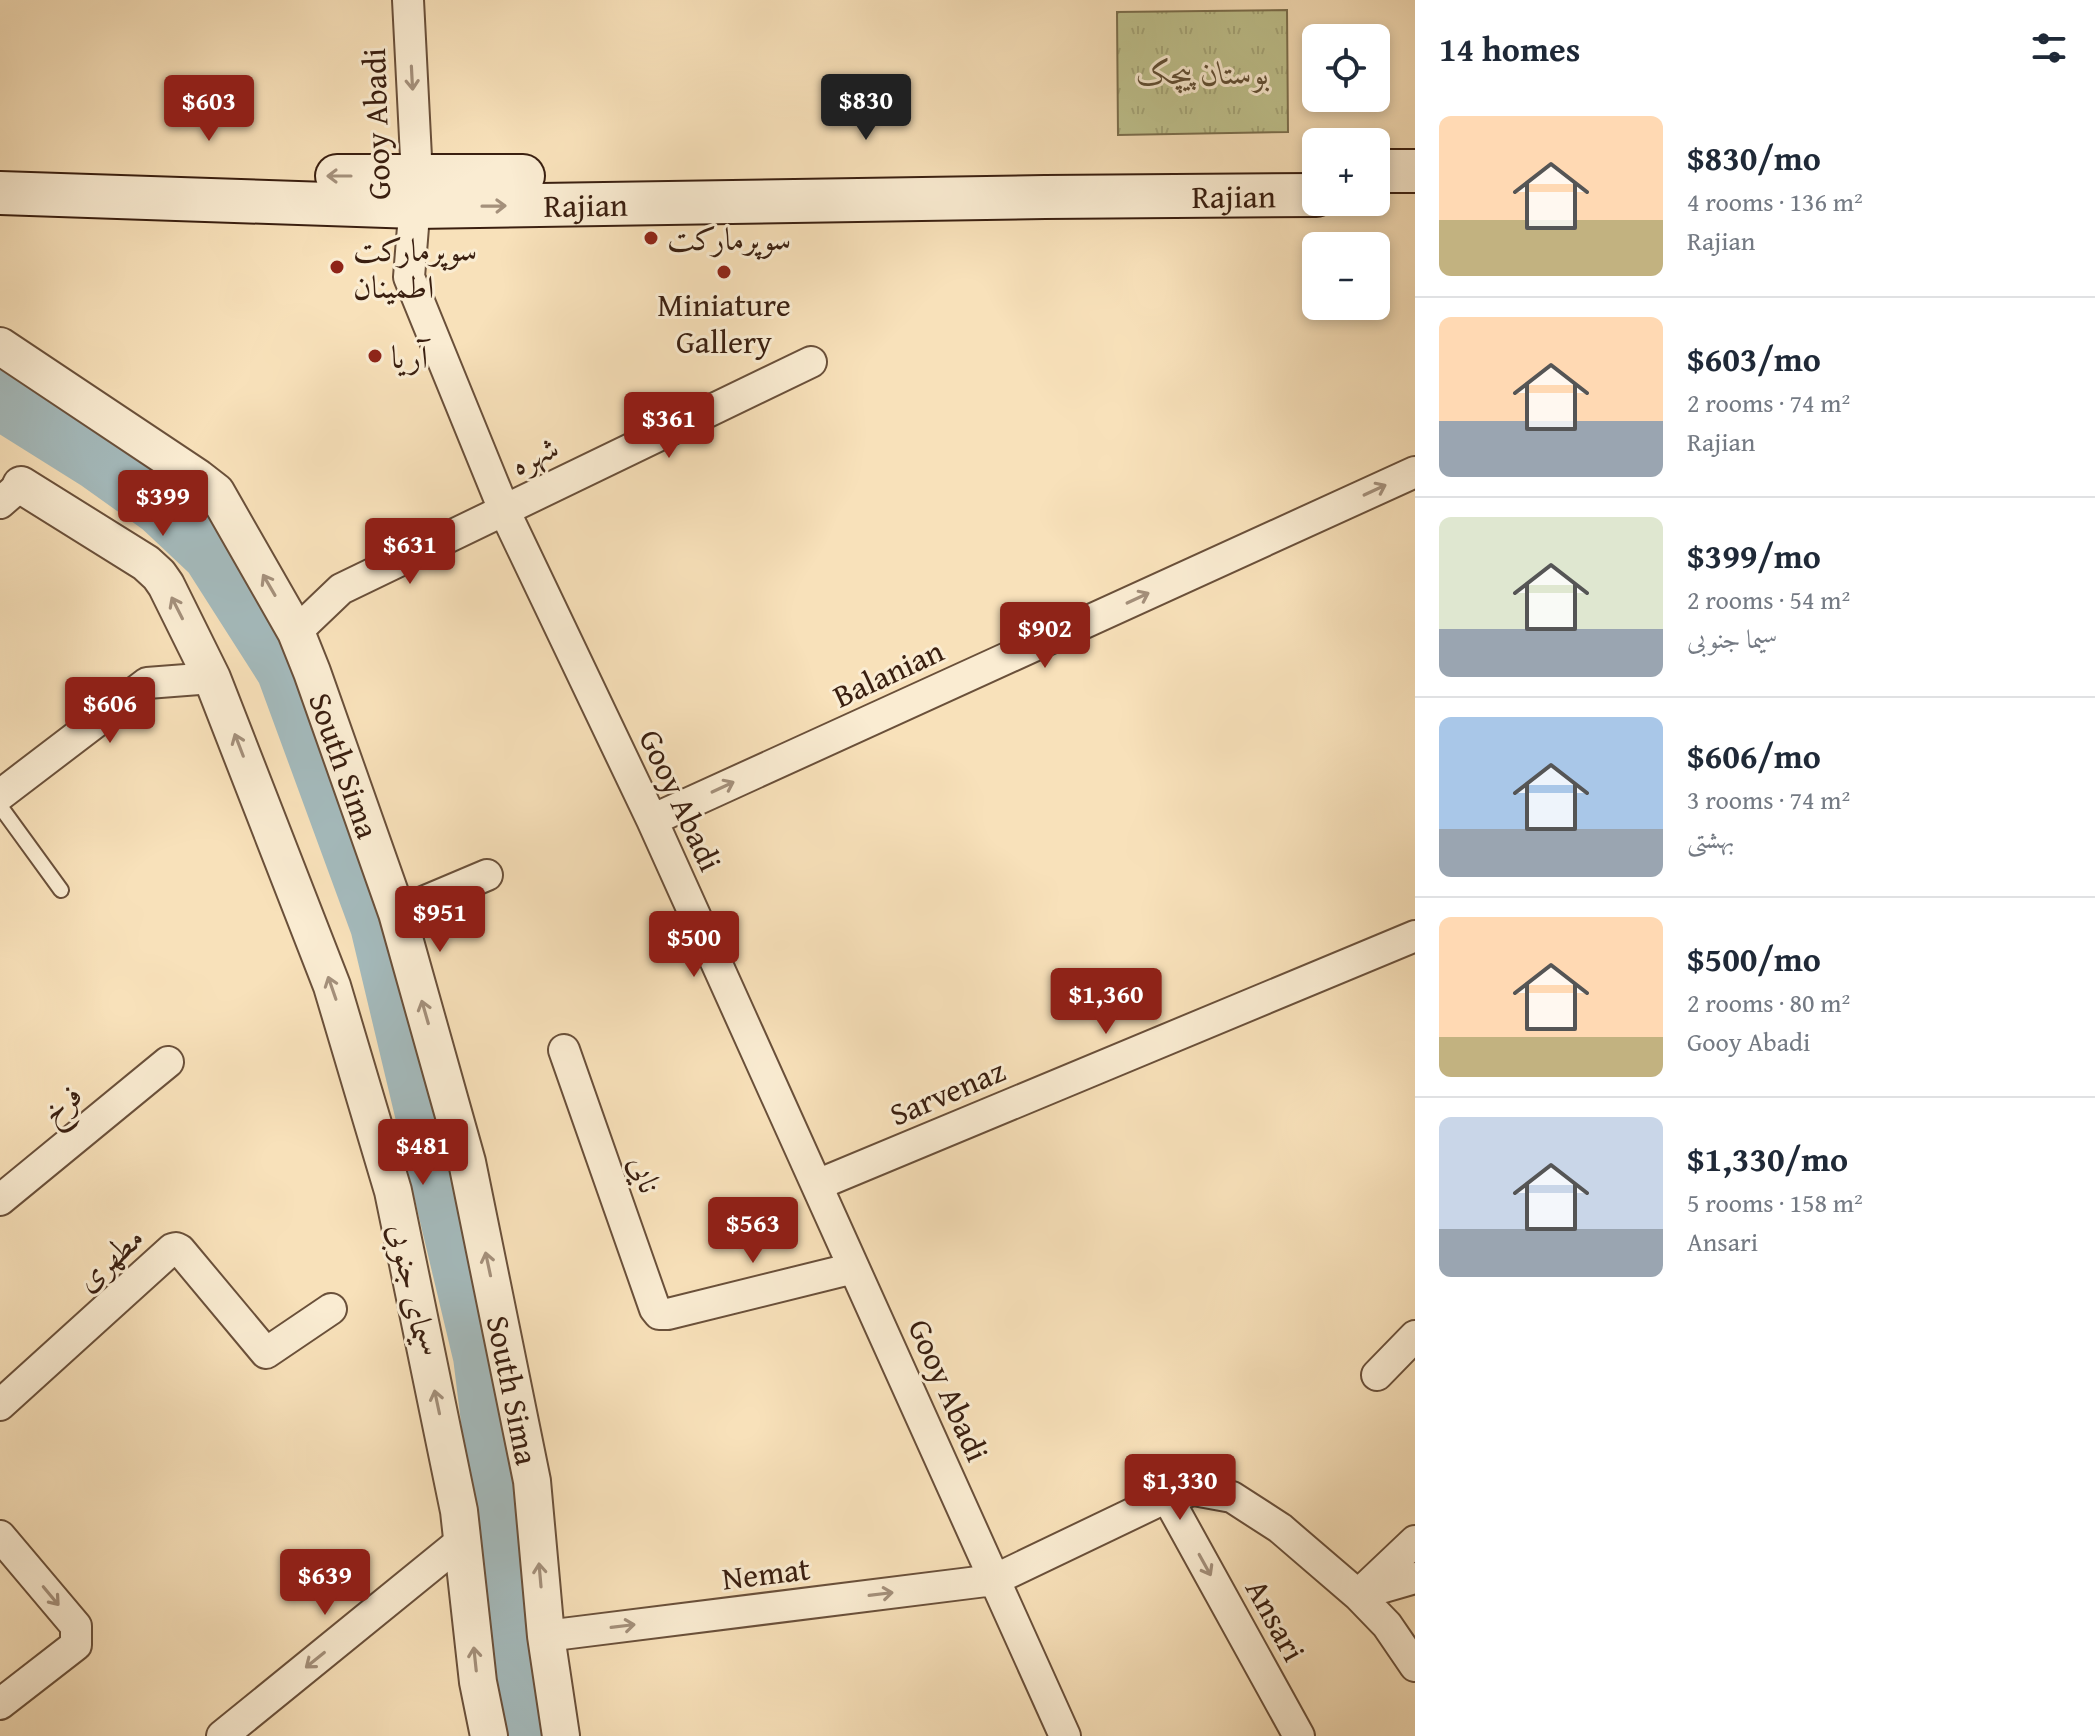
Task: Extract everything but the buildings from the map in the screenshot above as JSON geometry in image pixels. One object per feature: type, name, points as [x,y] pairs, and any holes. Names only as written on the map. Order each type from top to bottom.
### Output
[{"type":"main road","points":[[1390,171],[1415,171]]},
{"type":"main road","name":"Rajian","points":[[0,174],[416,192],[1302,172]]},
{"type":"main road","name":"Rajian","points":[[0,193],[1302,195]]},
{"type":"main road","points":[[1390,194],[1415,194]]},
{"type":"street","name":"Gooy Abadi","points":[[408,0],[416,192],[409,277],[504,510],[652,820],[1065,1736]]},
{"type":"street","name":"South Sima","points":[[0,346],[216,492],[296,632],[397,913],[470,1177],[532,1481],[546,1636],[561,1736]]},
{"type":"street","name":"شهره","points":[[296,632],[341,589],[811,362]]},
{"type":"street","name":"Balanian","points":[[652,820],[1415,472]]},
{"type":"street","name":"سیمای جنوبی","points":[[10,494],[146,563],[159,575],[212,678],[332,986],[393,1191],[456,1495],[478,1682],[489,1736]]},
{"type":"street","points":[[0,795],[147,683],[212,678]]},
{"type":"street","points":[[397,913],[487,875]]},
{"type":"street","name":"Sarvenaz","points":[[817,1185],[1415,936]]},
{"type":"street","name":"نایی","points":[[564,1050],[659,1314],[854,1268]]},
{"type":"street","name":"فرخ","points":[[0,1200],[168,1062]]},
{"type":"street","name":"مطهری","points":[[0,1405],[172,1249],[180,1250],[266,1353],[331,1309]]},
{"type":"street","points":[[1377,1375],[1415,1336]]},
{"type":"street","name":"Nemat","points":[[546,1636],[994,1580],[1167,1497],[1194,1490],[1232,1497],[1280,1528],[1358,1595],[1387,1625],[1415,1666]]},
{"type":"street","name":"Ansari","points":[[1167,1497],[1299,1736]]},
{"type":"street","points":[[0,1536],[76,1626],[76,1645],[0,1704]]},
{"type":"street","points":[[222,1736],[463,1540]]},
{"type":"street","points":[[1358,1595],[1415,1541]]},
{"type":"street","points":[[1358,1595],[1415,1578]]},
{"type":"lane","points":[[0,806],[61,890]]},
{"type":"green space","name":"بوستان پیچک","points":[[1287,10],[1288,132],[1118,135],[1117,12]]},
{"type":"waterway","points":[[0,398],[99,460],[162,505],[213,553],[287,669],[381,925],[484,1356],[531,1736]]},
{"type":"place","name":"سوپرمارکت","points":[[651,238]]},
{"type":"place","name":"سوپرمارکت اطمینان","points":[[337,267]]},
{"type":"place","name":"Miniature Gallery","points":[[724,272]]},
{"type":"place","name":"آریا","points":[[375,356]]}]
